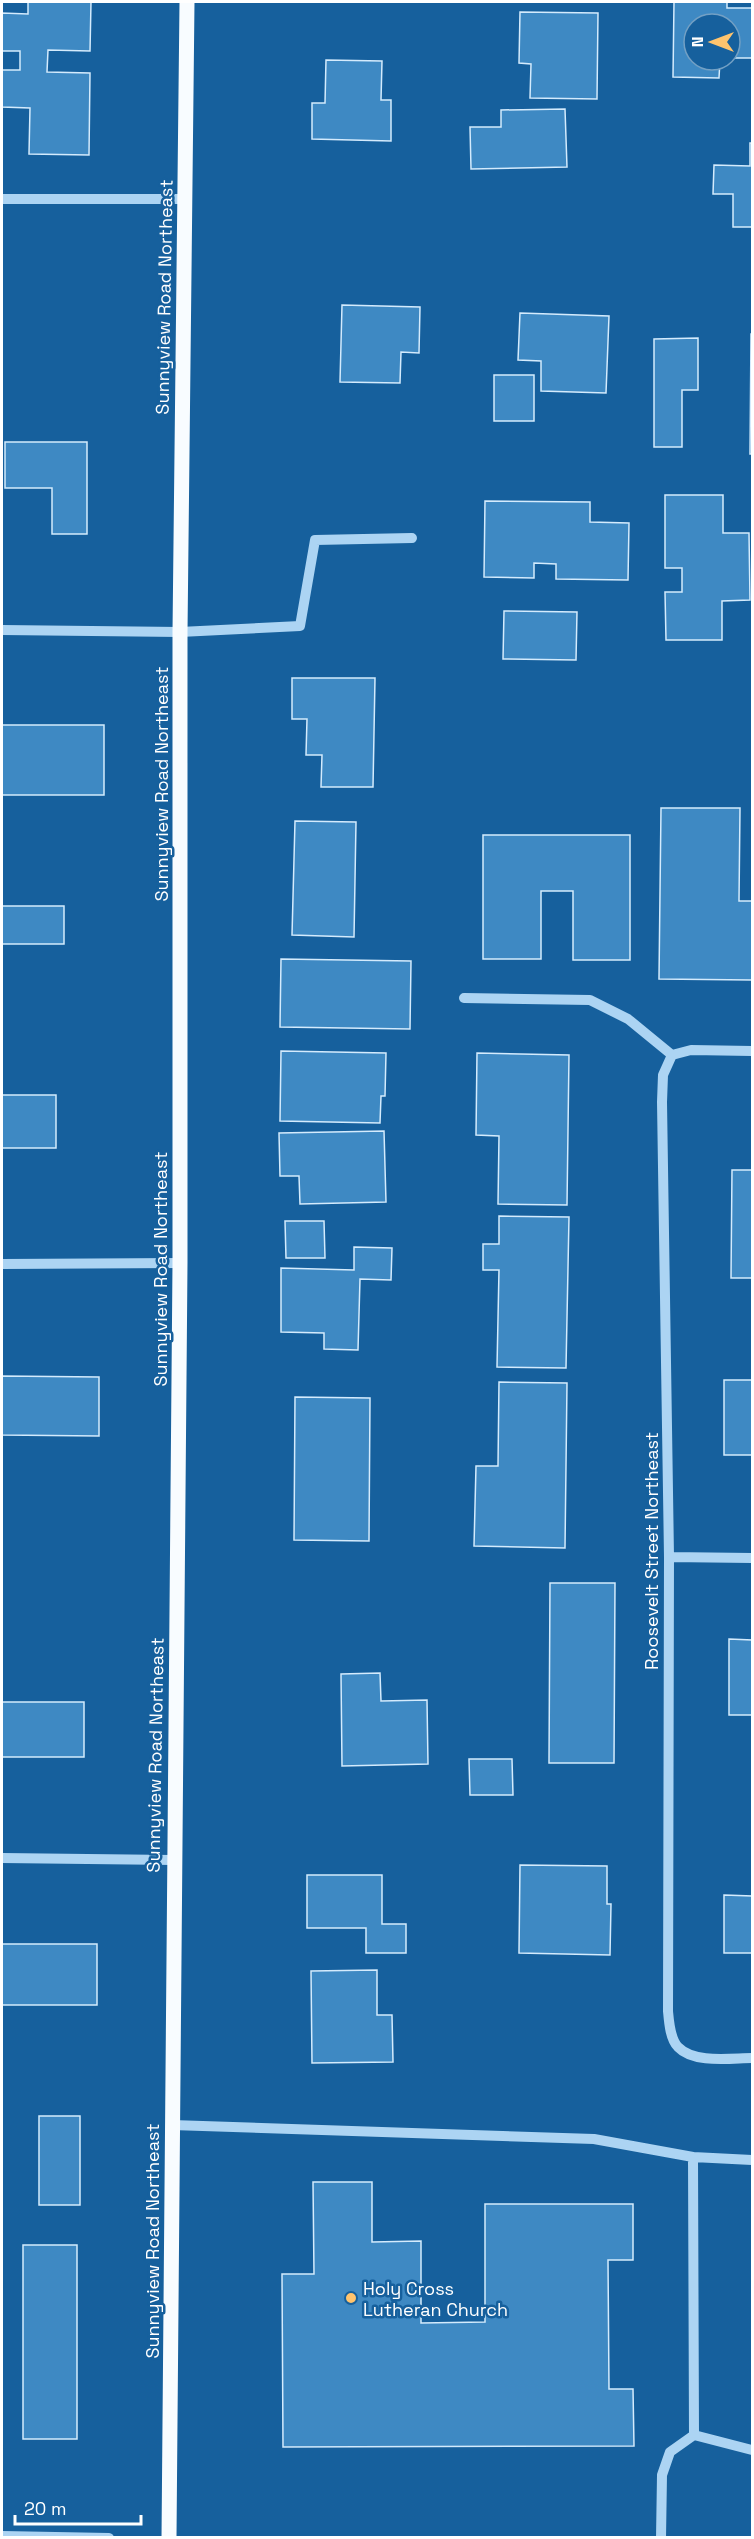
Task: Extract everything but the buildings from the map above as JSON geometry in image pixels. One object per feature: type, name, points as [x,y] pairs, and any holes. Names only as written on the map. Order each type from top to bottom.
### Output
[{"type":"main road","name":"Sunnyview Road Northeast","points":[[169,2538],[173,1860],[180,1263],[180,632],[187,2]]},
{"type":"street","points":[[2,199],[184,199]]},
{"type":"street","points":[[2,630],[180,632],[300,626],[315,540],[412,538]]},
{"type":"street","points":[[464,998],[590,1000],[628,1019],[672,1055],[691,1050],[753,1051]]},
{"type":"street","name":"Roosevelt Street Northeast","points":[[672,1055],[663,1075],[662,1101],[669,1557],[668,2011],[672,2034],[678,2048],[695,2056],[753,2058]]},
{"type":"street","points":[[2,1264],[180,1263]]},
{"type":"street","points":[[669,1557],[753,1558]]},
{"type":"street","points":[[2,1858],[173,1860]]},
{"type":"street","points":[[172,2125],[594,2139],[693,2157],[753,2160]]},
{"type":"street","points":[[693,2157],[694,2435]]},
{"type":"street","points":[[661,2538],[662,2475],[670,2452],[694,2435],[753,2450]]},
{"type":"street","points":[[2,2536],[109,2538]]},
{"type":"place","name":"Holy Cross Lutheran Church","points":[[351,2298]]}]
